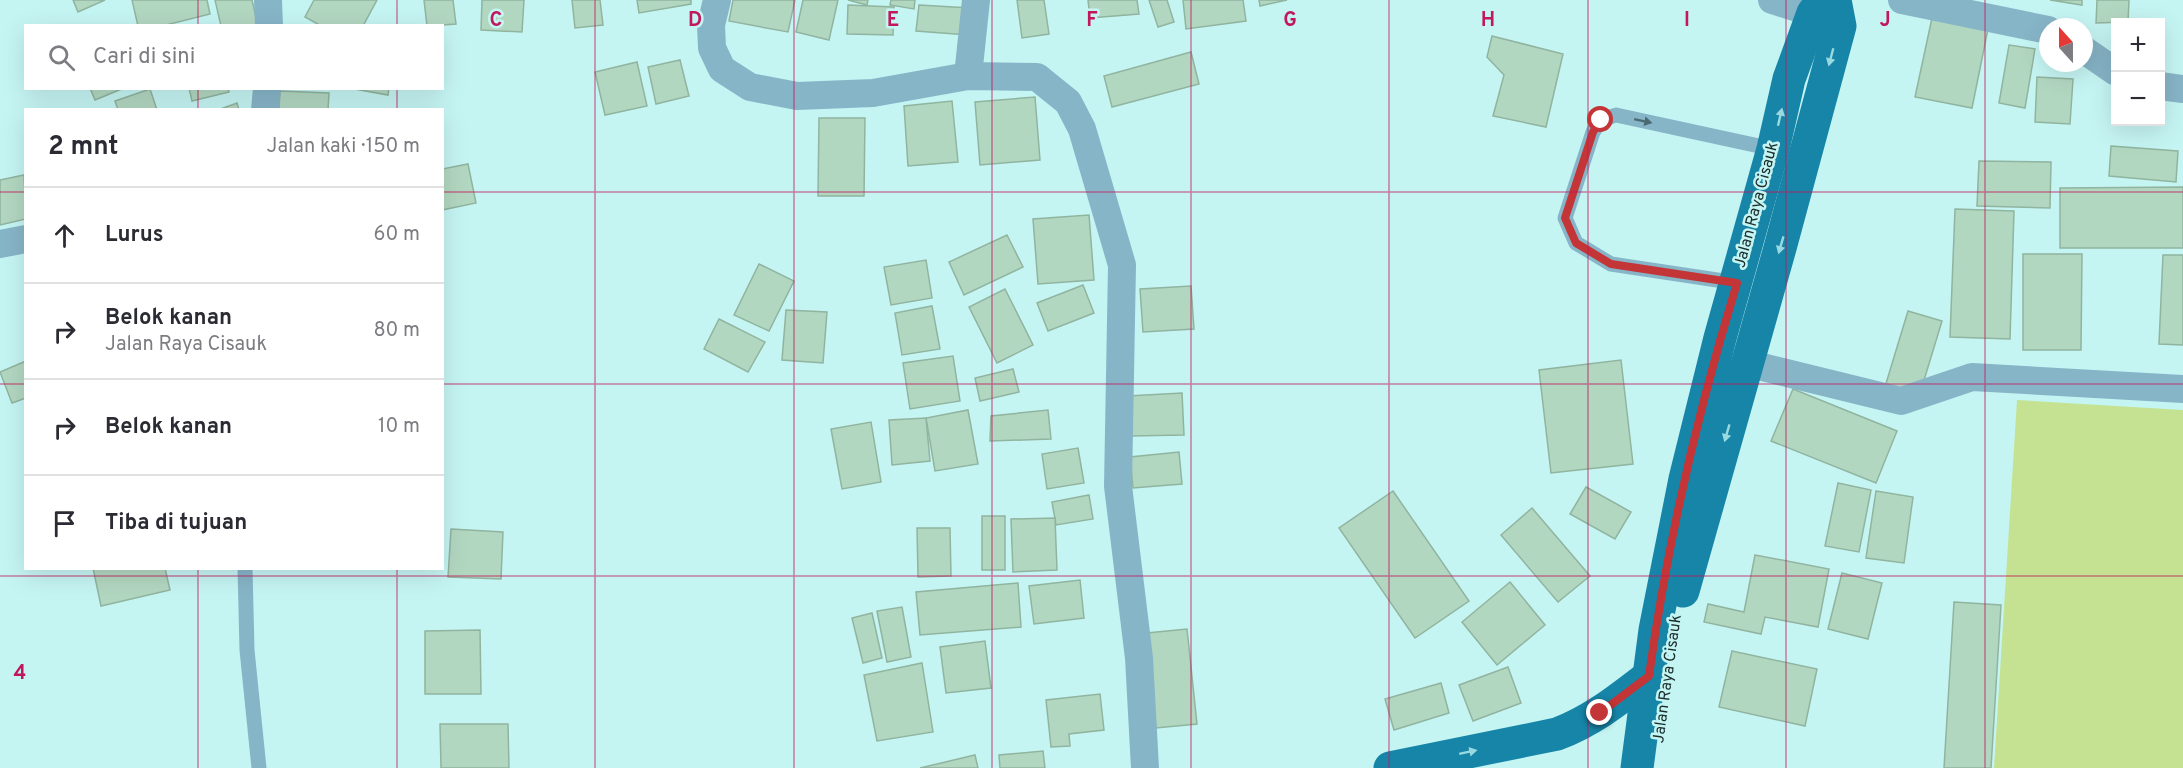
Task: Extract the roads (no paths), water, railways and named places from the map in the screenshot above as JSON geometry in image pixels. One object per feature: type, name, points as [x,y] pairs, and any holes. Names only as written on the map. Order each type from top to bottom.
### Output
[{"type":"main road","name":"Jalan Raya Cisauk","points":[[1637,768],[1655,630],[1685,479],[1720,338],[1773,149],[1789,79],[1828,10]]},
{"type":"main road","name":"Jalan Raya Cisauk","points":[[1655,768],[1671,633],[1780,248],[1828,10]]},
{"type":"main road","points":[[1390,768],[1557,734],[1577,727],[1600,713],[1649,676]]},
{"type":"street","points":[[268,0],[269,24]]},
{"type":"street","points":[[717,0],[711,26],[712,48],[722,69],[750,87],[797,96],[873,93],[968,76],[1037,77],[1068,102],[1082,129],[1122,265],[1118,486],[1138,658],[1145,768]]},
{"type":"street","points":[[968,76],[976,0]]},
{"type":"street","points":[[1772,0],[1828,10]]},
{"type":"street","points":[[1902,0],[2039,28]]},
{"type":"street","points":[[2093,56],[2111,69]]},
{"type":"street","points":[[2165,87],[2183,89]]},
{"type":"street","points":[[265,108],[267,90]]},
{"type":"street","points":[[0,244],[24,239]]},
{"type":"street","points":[[1746,363],[1901,401],[1972,377],[2183,389]]},
{"type":"lane","points":[[1737,283],[1611,264],[1576,243],[1565,218],[1593,132],[1601,120],[1616,114],[1773,149]]},
{"type":"lane","points":[[244,570],[247,650],[259,768]]}]
